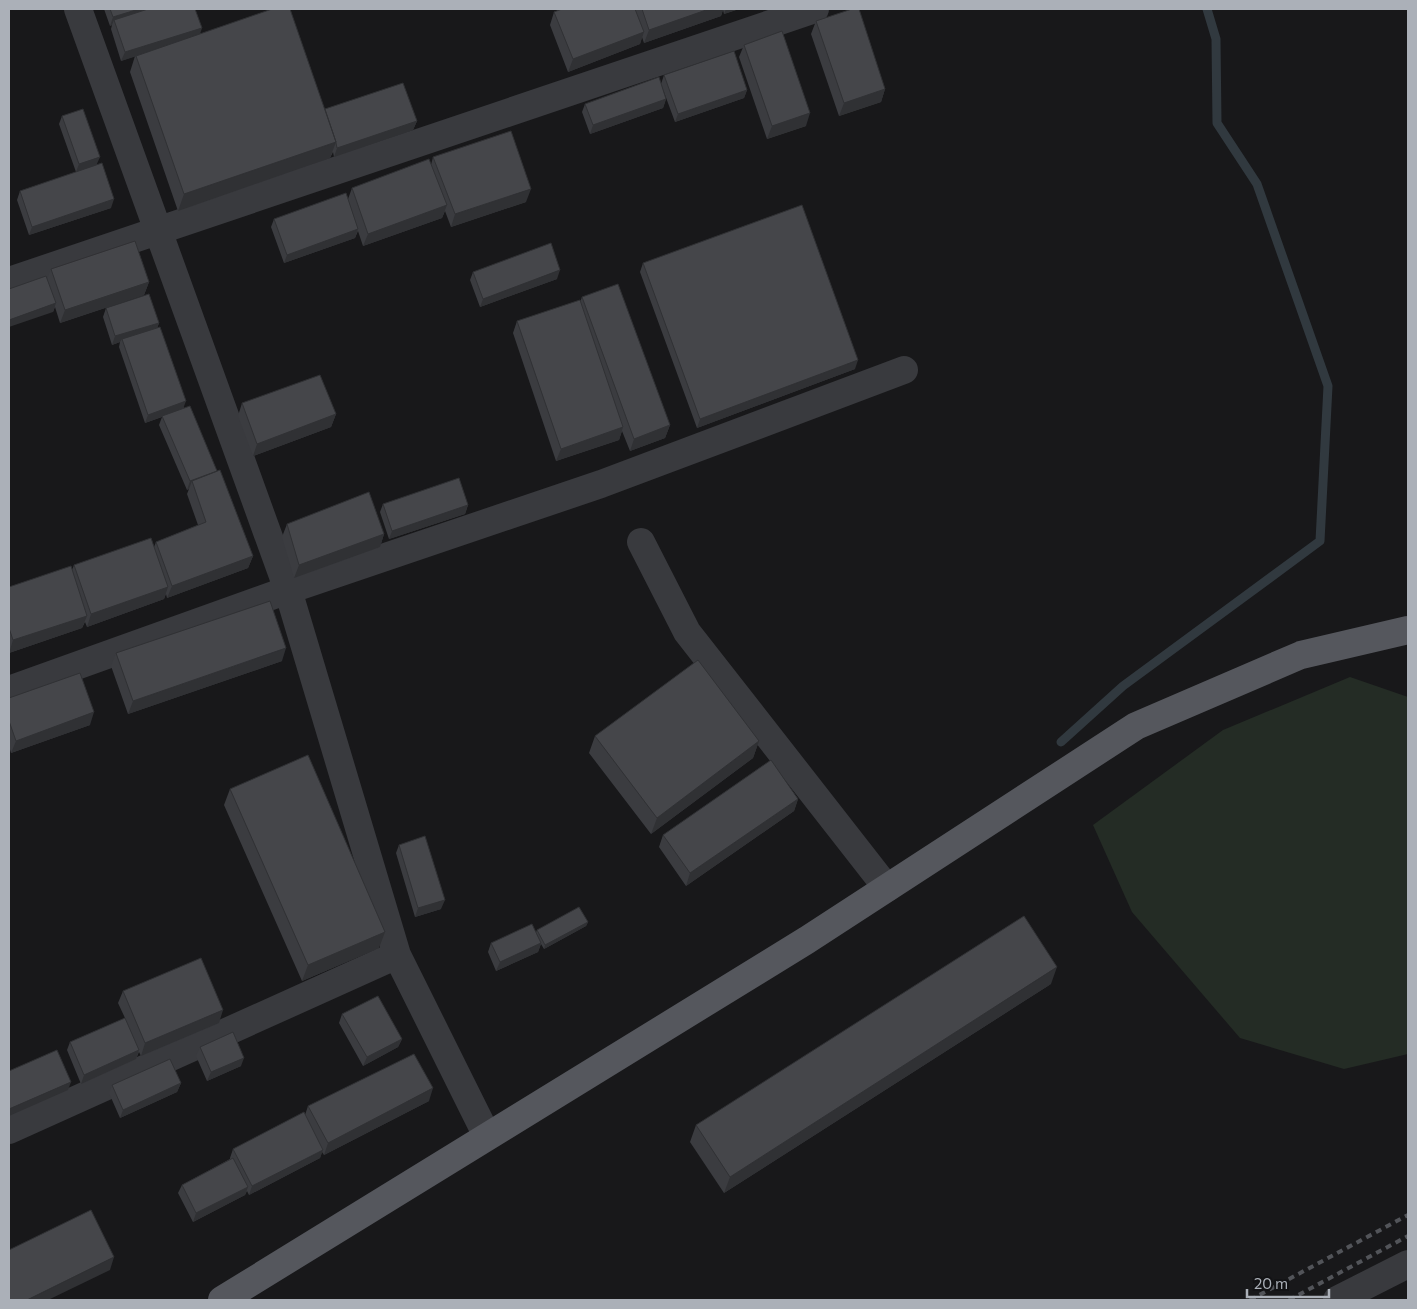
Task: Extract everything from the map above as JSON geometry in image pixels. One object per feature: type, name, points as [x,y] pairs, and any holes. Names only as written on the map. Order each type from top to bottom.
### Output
[{"type":"main road","points":[[222,1300],[807,940],[1136,726],[1301,656],[1408,630]]},
{"type":"street","points":[[78,9],[288,590],[397,955],[487,1136]]},
{"type":"street","points":[[9,282],[815,9]]},
{"type":"street","points":[[9,690],[288,590],[601,484],[904,370]]},
{"type":"street","points":[[641,542],[687,632],[887,888]]},
{"type":"street","points":[[9,1130],[397,955]]},
{"type":"street","points":[[1337,1300],[1408,1264]]},
{"type":"shaded area","points":[[1350,677],[1408,697],[1408,1054],[1344,1069],[1240,1038],[1132,912],[1093,825],[1223,730]]},
{"type":"building","points":[[110,9],[139,9],[113,17]]},
{"type":"building","points":[[148,9],[195,9],[202,28],[125,52],[114,20]]},
{"type":"building","points":[[272,9],[290,9],[336,142],[184,194],[136,56]]},
{"type":"building","points":[[562,9],[635,9],[644,32],[573,59],[554,12]]},
{"type":"building","points":[[642,9],[709,9],[649,30]]},
{"type":"building","points":[[852,9],[859,9],[885,89],[844,103],[816,21]]},
{"type":"building","points":[[782,31],[810,113],[772,126],[744,45]]},
{"type":"building","points":[[734,51],[747,90],[678,114],[664,75]]},
{"type":"building","points":[[659,77],[666,99],[593,125],[585,104]]},
{"type":"building","points":[[403,83],[417,121],[337,148],[325,109]]},
{"type":"building","points":[[83,109],[100,157],[79,164],[62,116]]},
{"type":"building","points":[[511,131],[531,189],[455,214],[433,157]]},
{"type":"building","points":[[429,159],[447,205],[368,234],[352,188]]},
{"type":"building","points":[[102,163],[114,199],[32,227],[20,191]]},
{"type":"building","points":[[346,193],[358,229],[287,255],[274,219]]},
{"type":"building","points":[[802,205],[858,360],[700,419],[643,263]]},
{"type":"building","points":[[135,241],[149,282],[65,310],[51,269]]},
{"type":"building","points":[[551,243],[560,270],[483,299],[473,272]]},
{"type":"building","points":[[46,276],[56,303],[9,320],[9,289]]},
{"type":"building","points":[[618,284],[670,425],[634,439],[582,297]]},
{"type":"building","points":[[149,294],[159,323],[115,336],[106,308]]},
{"type":"building","points":[[580,300],[623,427],[561,449],[517,321]]},
{"type":"building","points":[[160,327],[186,401],[148,415],[122,339]]},
{"type":"building","points":[[320,375],[336,414],[257,444],[242,403]]},
{"type":"building","points":[[190,406],[217,471],[190,481],[162,416]]},
{"type":"building","points":[[220,470],[253,556],[172,586],[156,542],[206,522],[192,481]]},
{"type":"building","points":[[459,478],[468,505],[392,531],[383,504]]},
{"type":"building","points":[[369,492],[384,534],[299,565],[287,524]]},
{"type":"building","points":[[151,538],[168,587],[91,614],[74,565]]},
{"type":"building","points":[[71,566],[87,616],[13,640],[9,628],[9,587]]},
{"type":"building","points":[[270,601],[286,648],[133,701],[116,653]]},
{"type":"building","points":[[698,660],[759,741],[657,818],[595,736]]},
{"type":"building","points":[[80,673],[94,712],[16,741],[9,721],[9,698]]},
{"type":"building","points":[[308,755],[385,932],[308,965],[230,789]]},
{"type":"building","points":[[771,760],[798,799],[690,873],[663,835]]},
{"type":"building","points":[[425,836],[445,900],[418,908],[399,845]]},
{"type":"building","points":[[579,907],[588,922],[545,945],[537,930]]},
{"type":"building","points":[[1024,916],[1057,967],[730,1177],[696,1125]]},
{"type":"building","points":[[532,924],[541,943],[500,962],[491,943]]},
{"type":"building","points":[[201,958],[223,1010],[145,1043],[123,991]]},
{"type":"building","points":[[378,996],[402,1039],[367,1057],[342,1014]]},
{"type":"building","points":[[125,1018],[139,1050],[84,1075],[70,1042]]},
{"type":"building","points":[[233,1032],[244,1058],[211,1072],[200,1047]]},
{"type":"building","points":[[57,1050],[71,1082],[9,1109],[9,1071]]},
{"type":"building","points":[[414,1054],[433,1088],[328,1143],[308,1106]]},
{"type":"building","points":[[170,1059],[181,1083],[123,1110],[112,1085]]},
{"type":"building","points":[[304,1112],[323,1150],[252,1186],[233,1149]]},
{"type":"building","points":[[233,1158],[248,1187],[196,1213],[182,1185]]},
{"type":"building","points":[[91,1210],[114,1257],[27,1300],[9,1300],[9,1250]]},
{"type":"waterway","points":[[1061,742],[1123,686],[1320,541],[1328,386],[1257,184],[1217,123],[1216,39],[1207,9]]},
{"type":"railway","points":[[1250,1300],[1408,1215]]},
{"type":"railway","points":[[1289,1300],[1408,1236]]}]
